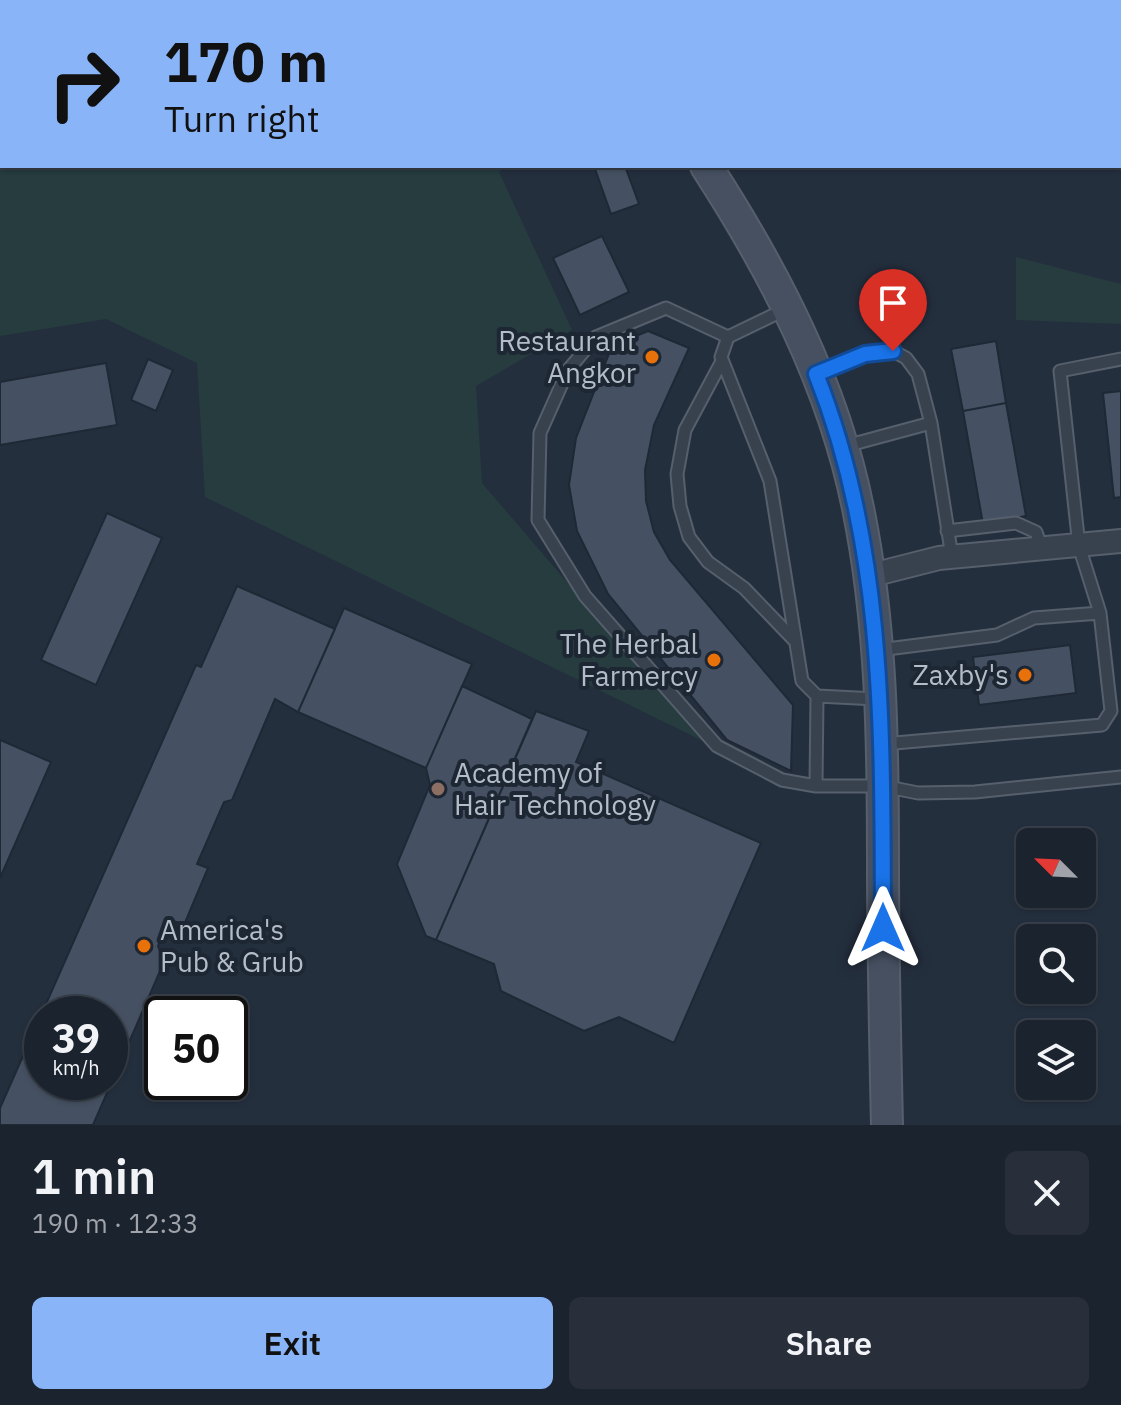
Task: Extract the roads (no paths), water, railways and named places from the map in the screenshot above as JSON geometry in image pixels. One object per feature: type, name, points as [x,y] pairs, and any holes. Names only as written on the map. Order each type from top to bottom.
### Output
[{"type":"main road","points":[[707,168],[746,227],[788,308],[842,447],[858,508],[882,699],[887,1125]]},
{"type":"street","points":[[868,576],[952,557],[1121,541]]},
{"type":"lane","points":[[728,337],[666,308],[596,337],[568,370],[540,433],[538,520],[585,596],[717,746],[782,780],[816,786],[883,786],[918,793],[975,792],[1121,777]]},
{"type":"lane","points":[[728,337],[788,308]]},
{"type":"lane","points":[[728,337],[722,361],[685,430],[677,474],[680,506],[689,537],[708,562],[744,588],[796,642]]},
{"type":"lane","points":[[816,374],[865,354],[893,351],[906,358],[918,374],[931,423],[952,557]]},
{"type":"lane","points":[[882,745],[1102,725],[1111,711],[1100,613],[1079,546],[1060,371],[1121,359]]},
{"type":"lane","points":[[722,361],[770,481],[802,681],[817,696],[882,699]]},
{"type":"lane","points":[[842,447],[931,423]]},
{"type":"lane","points":[[947,531],[1016,523],[1036,532],[1042,549]]},
{"type":"lane","points":[[878,650],[997,635],[1034,618],[1100,613]]},
{"type":"lane","points":[[816,786],[817,696]]},
{"type":"place","name":"Restaurant Angkor","points":[[652,357]]},
{"type":"place","name":"The Herbal Farmercy","points":[[714,660]]},
{"type":"place","name":"Zaxby's","points":[[1025,675]]},
{"type":"place","name":"Academy of Hair Technology","points":[[438,789]]},
{"type":"place","name":"America's Pub & Grub","points":[[144,946]]}]
